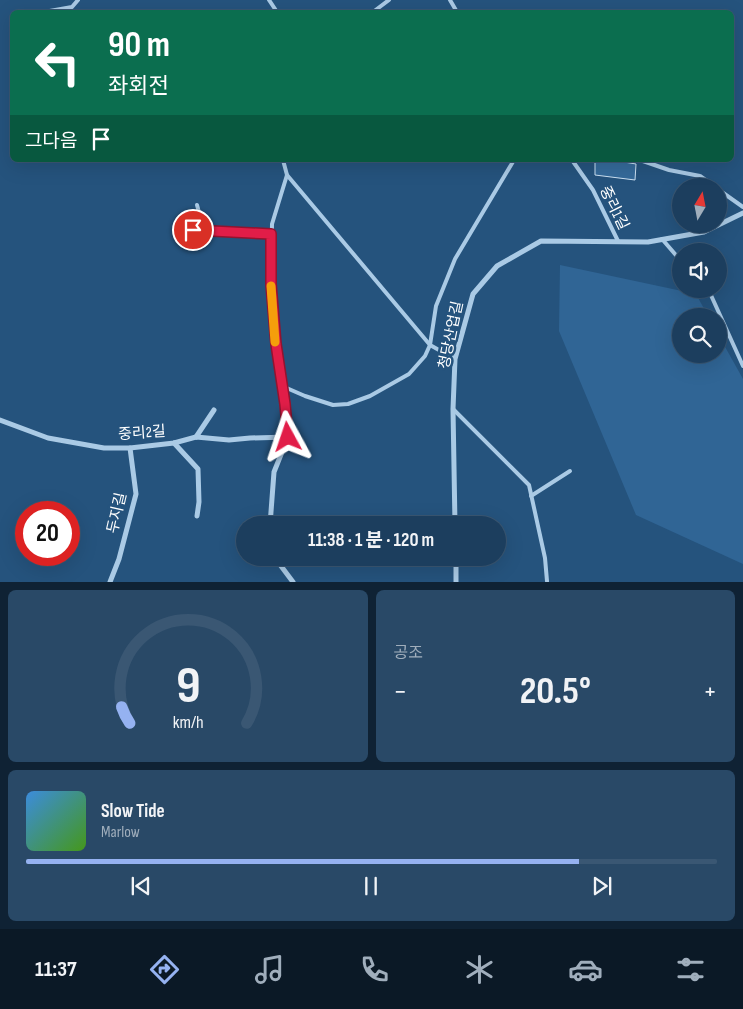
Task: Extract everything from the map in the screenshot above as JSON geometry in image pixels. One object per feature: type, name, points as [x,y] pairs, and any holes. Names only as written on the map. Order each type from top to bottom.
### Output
[{"type":"street","name":"청당산업길","points":[[455,516],[453,409],[456,359],[473,294],[497,266],[541,241],[648,242],[704,232],[743,213]]},
{"type":"street","points":[[196,437],[214,410]]},
{"type":"street","name":"중리2길","points":[[0,420],[48,438],[104,448],[130,448],[174,443],[196,437],[229,440],[288,437]]},
{"type":"street","points":[[271,516],[274,472],[288,437]]},
{"type":"street","points":[[174,443],[198,469],[199,502],[197,516]]},
{"type":"street","name":"두지길","points":[[110,582],[119,559],[136,494],[130,448]]},
{"type":"street","points":[[281,566],[293,582]]},
{"type":"street","points":[[456,566],[456,582]]},
{"type":"lane","points":[[55,10],[72,7],[78,0]]},
{"type":"lane","points":[[376,10],[389,0]]},
{"type":"lane","points":[[284,162],[287,176],[430,345],[456,359]]},
{"type":"lane","points":[[282,386],[333,406],[348,404],[370,396],[409,374],[425,356],[430,345],[436,306],[455,259],[513,162]]},
{"type":"lane","name":"중리1길","points":[[573,162],[594,190],[618,241]]},
{"type":"lane","points":[[646,162],[703,178]]},
{"type":"lane","points":[[287,176],[272,224],[271,284],[276,344],[288,437]]},
{"type":"lane","points":[[728,196],[743,207]]},
{"type":"lane","points":[[197,205],[204,231]]},
{"type":"lane","points":[[193,230],[271,234]]},
{"type":"lane","points":[[662,239],[672,251]]},
{"type":"lane","points":[[712,298],[743,366]]},
{"type":"lane","points":[[453,409],[528,485],[545,558],[547,581]]},
{"type":"lane","points":[[531,496],[570,471]]},
{"type":"shaded area","points":[[560,265],[672,289],[672,298],[698,298],[704,308],[672,308],[672,363],[727,363],[727,350],[743,379],[743,564],[636,515],[559,331]]},
{"type":"building","points":[[595,162],[636,164],[635,180],[595,175]]},
{"type":"slow traffic","points":[[271,286],[275,342]]},
{"type":"route","points":[[193,230],[271,234],[271,284],[276,344],[288,437]]}]
